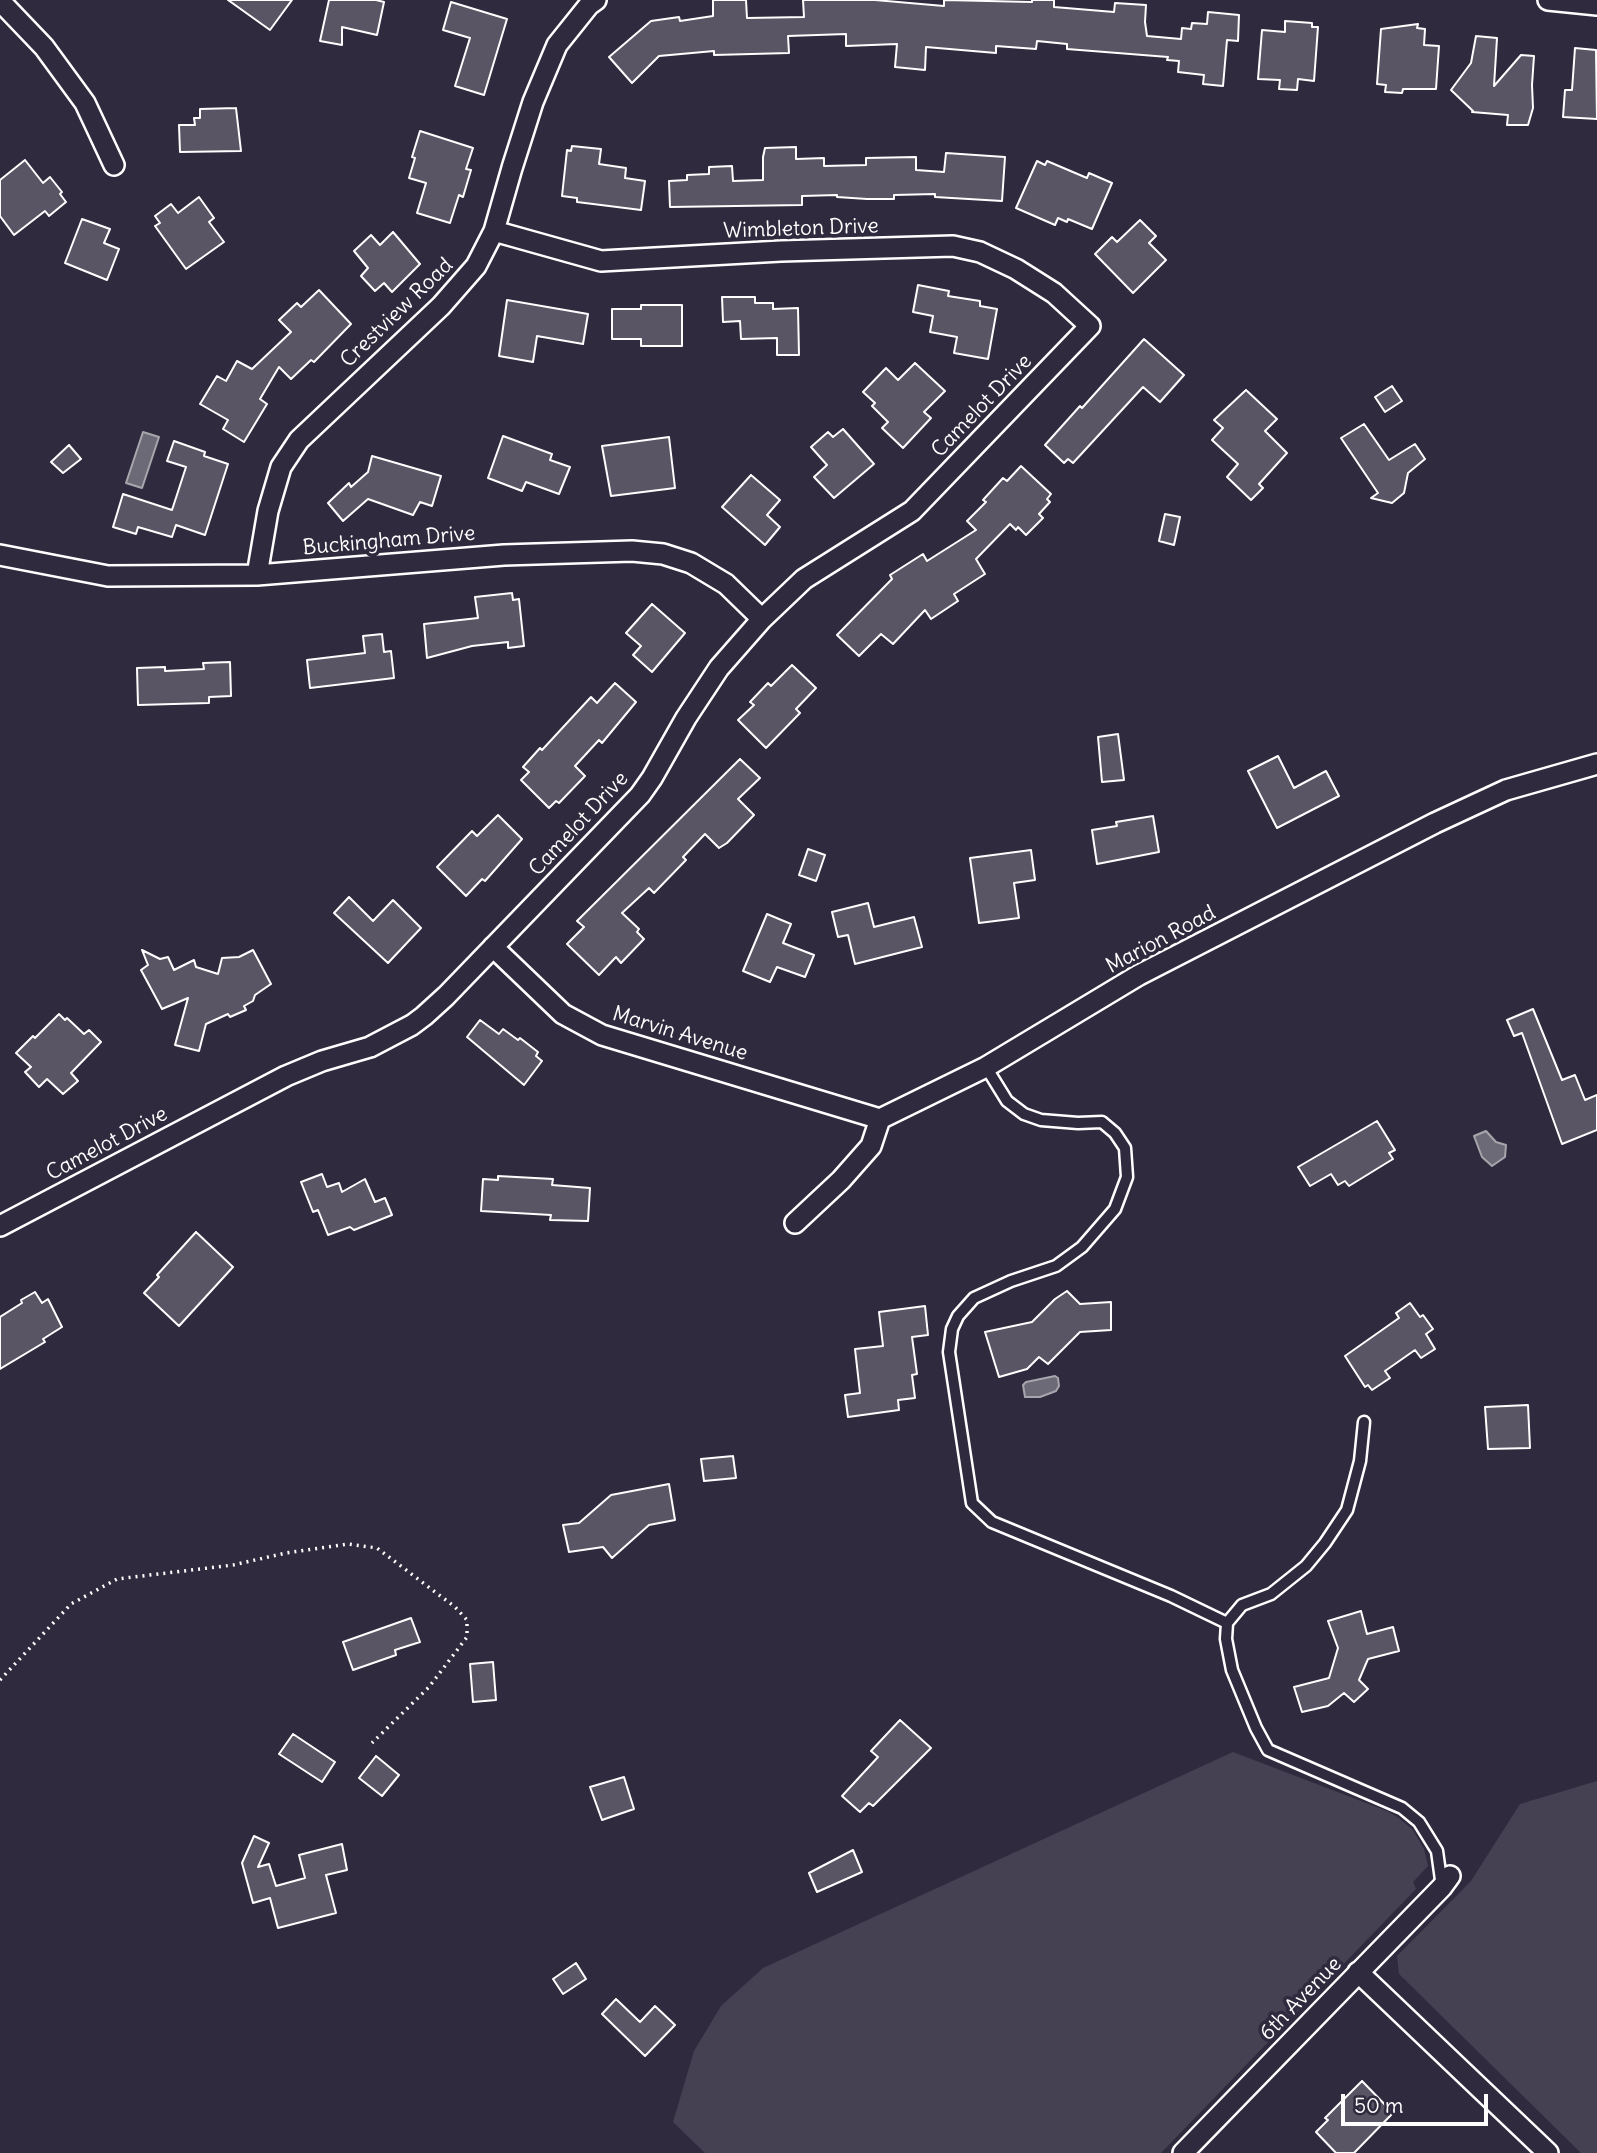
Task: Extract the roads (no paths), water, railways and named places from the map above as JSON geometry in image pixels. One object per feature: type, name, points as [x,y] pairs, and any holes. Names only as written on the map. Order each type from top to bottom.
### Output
[{"type":"street","name":"Crestview Road","points":[[257,575],[268,512],[281,467],[299,440],[441,306],[476,266],[494,231],[533,102],[557,45],[596,0]]},
{"type":"street","points":[[1548,0],[1597,5]]},
{"type":"street","points":[[0,1],[44,47],[85,103],[114,164]]},
{"type":"street","name":"Wimbleton Drive","points":[[494,231],[601,261],[782,251],[953,246],[980,253],[1016,269],[1054,293],[1090,326]]},
{"type":"street","name":"Camelot Drive","points":[[0,1226],[286,1076],[322,1061],[370,1047],[412,1025],[446,996],[640,795],[719,668],[762,619],[804,579],[912,512],[1090,326]]},
{"type":"street","name":"Buckingham Drive","points":[[0,555],[108,576],[257,575],[504,555],[632,551],[663,554],[691,563],[726,584],[762,619]]},
{"type":"street","name":"Marion Road","points":[[880,1119],[986,1068],[1139,975],[1435,823],[1506,790],[1597,764]]},
{"type":"street","name":"Marvin Avenue","points":[[492,947],[562,1014],[602,1035],[880,1119]]},
{"type":"street","points":[[795,1223],[841,1180],[871,1146],[880,1119]]},
{"type":"street","name":"6th Avenue","points":[[1183,2153],[1446,1882]]},
{"type":"street","points":[[1358,1972],[1548,2153]]},
{"type":"lane","points":[[986,1068],[1007,1101],[1024,1114],[1041,1120],[1102,1122],[1115,1133],[1125,1147],[1127,1177],[1115,1209],[1082,1247],[1056,1266],[1011,1281],[974,1298],[958,1316],[952,1329],[949,1352],[972,1503],[992,1522],[1171,1596],[1227,1623]]},
{"type":"lane","points":[[1364,1422],[1360,1461],[1347,1510],[1325,1544],[1297,1573],[1271,1594],[1242,1605],[1227,1623],[1226,1639],[1232,1670],[1268,1750],[1402,1808],[1419,1822],[1437,1851],[1446,1882]]}]
